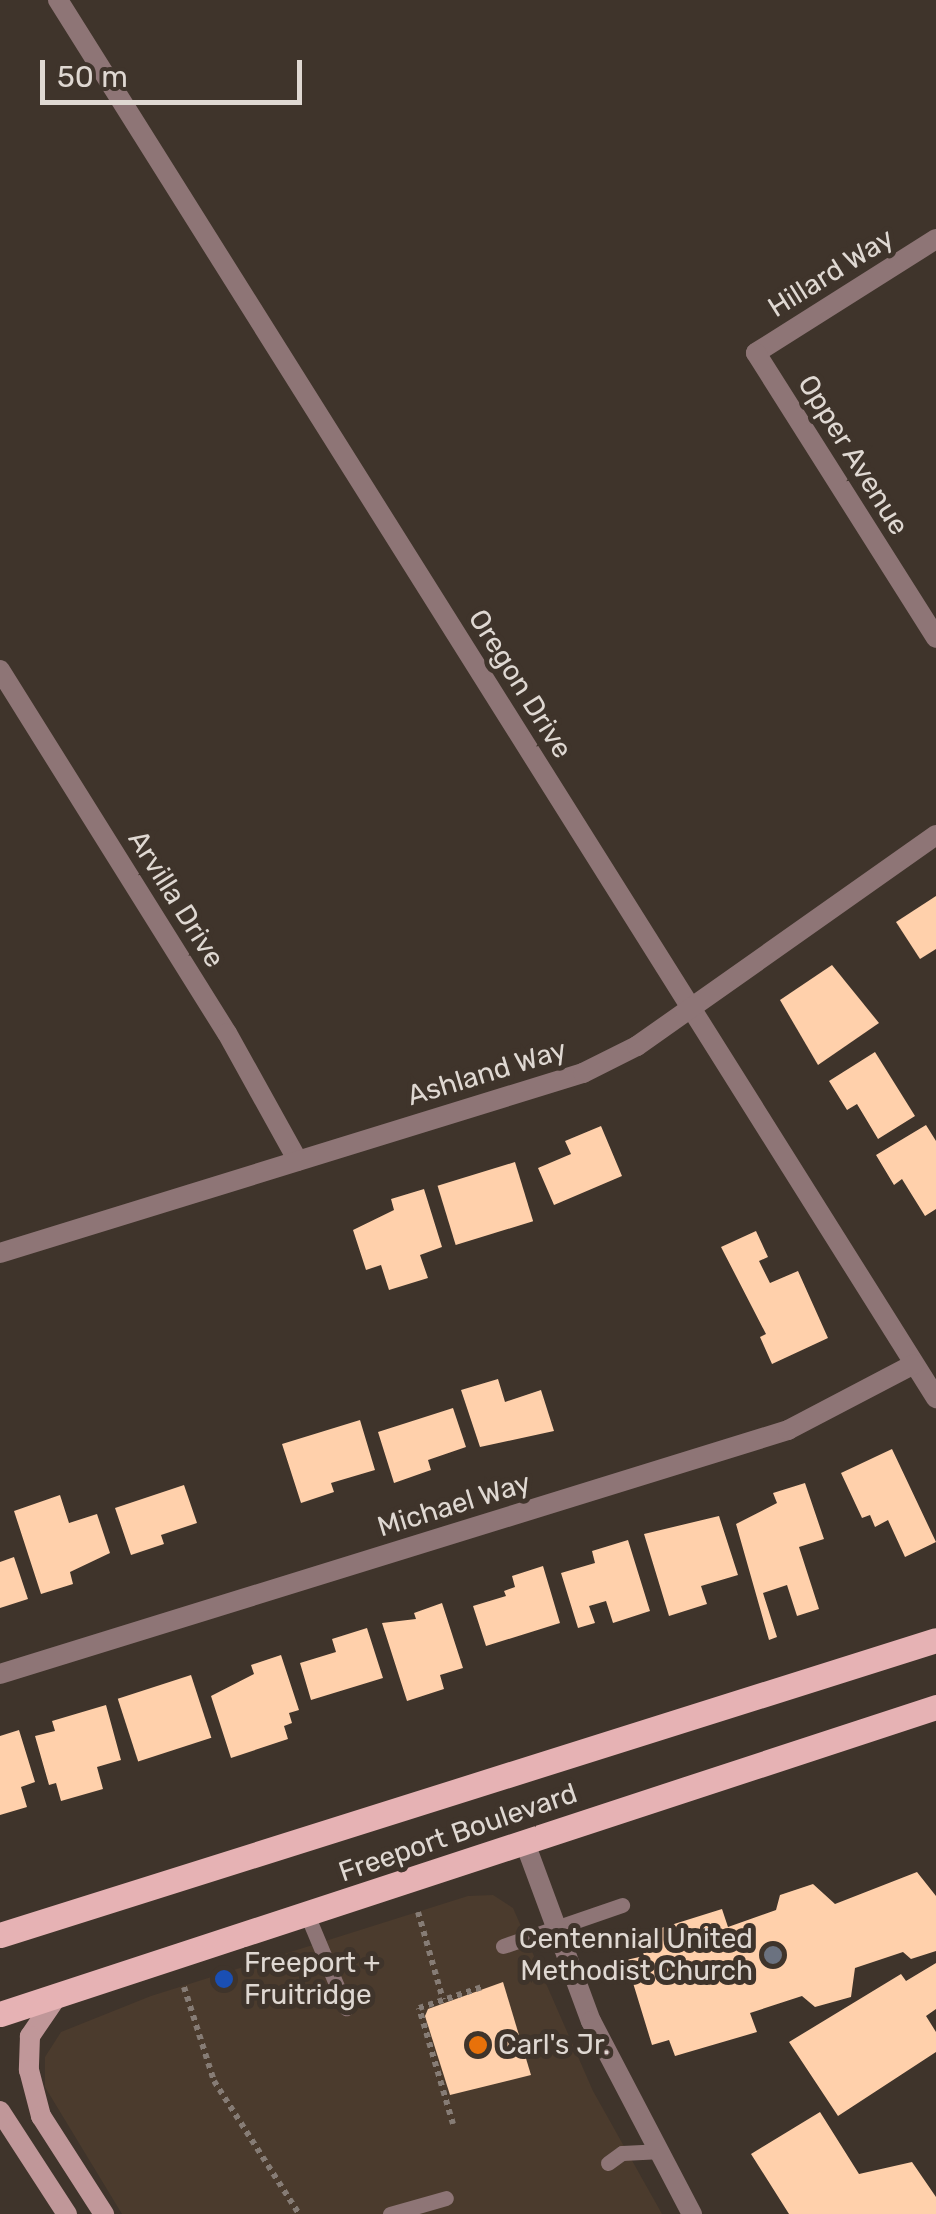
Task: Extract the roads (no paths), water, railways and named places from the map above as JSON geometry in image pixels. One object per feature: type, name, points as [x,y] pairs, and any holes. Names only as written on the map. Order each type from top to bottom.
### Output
[{"type":"main road","name":"Freeport Boulevard","points":[[0,1935],[936,1640]]},
{"type":"main road","name":"Freeport Boulevard","points":[[0,2014],[308,1917],[936,1707]]},
{"type":"main road","points":[[58,1995],[30,2036],[29,2070],[41,2116],[104,2214]]},
{"type":"main road","points":[[0,2111],[67,2214]]},
{"type":"street","name":"Oregon Drive","points":[[58,0],[936,1398]]},
{"type":"street","name":"Hillard Way","points":[[756,353],[936,238]]},
{"type":"street","name":"Opper Avenue","points":[[756,353],[936,638]]},
{"type":"street","name":"Arvilla Drive","points":[[0,670],[227,1033],[298,1161]]},
{"type":"street","name":"Ashland Way","points":[[0,1253],[582,1073],[637,1046],[690,1006],[850,902],[936,835]]},
{"type":"street","name":"Michael Way","points":[[0,1674],[788,1430],[914,1364]]},
{"type":"street","points":[[524,1843],[591,2021],[692,2214]]},
{"type":"lane","points":[[502,1946],[622,1904]]},
{"type":"lane","points":[[308,1917],[346,2008]]},
{"type":"lane","points":[[608,2163],[622,2153],[657,2150]]},
{"type":"lane","points":[[390,2214],[446,2198]]},
{"type":"place","name":"Centennial United Methodist Church","points":[[773,1955]]},
{"type":"place","name":"Freeport + Fruitridge","points":[[224,1979]]},
{"type":"place","name":"Carl's Jr.","points":[[478,2045]]}]
